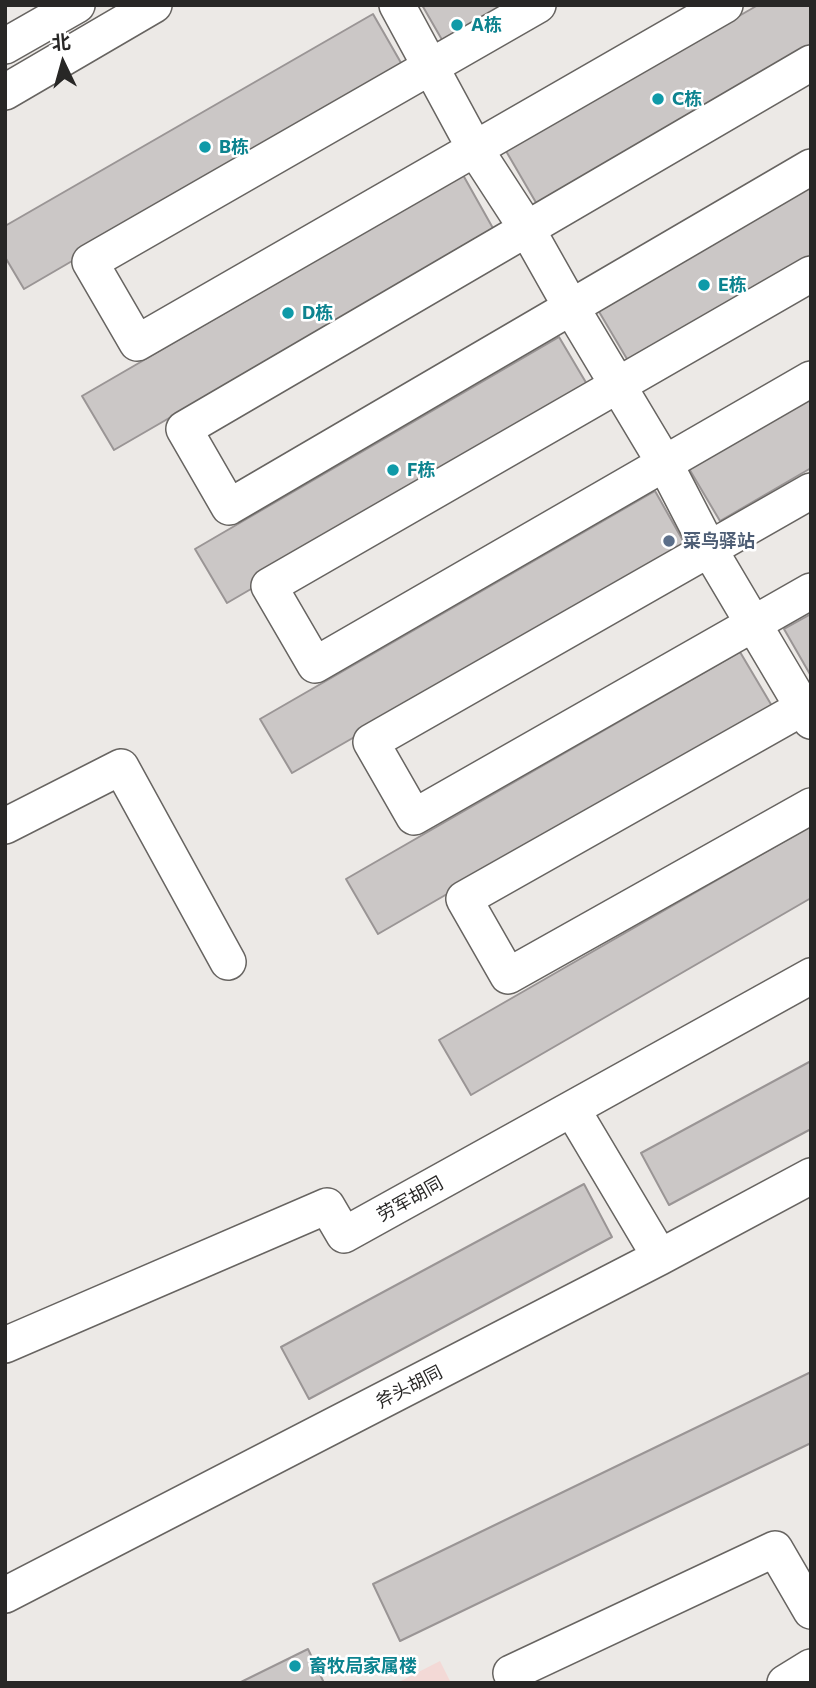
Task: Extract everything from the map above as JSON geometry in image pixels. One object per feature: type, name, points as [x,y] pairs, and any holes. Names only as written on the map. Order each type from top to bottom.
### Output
[{"type":"street","points":[[5,47],[77,5]]},
{"type":"street","points":[[5,92],[154,5]]},
{"type":"street","points":[[397,5],[475,149],[527,229],[665,464],[709,549],[808,711],[464,899],[508,976],[811,806]]},
{"type":"street","points":[[538,5],[90,262],[137,342],[725,5]]},
{"type":"street","points":[[811,63],[184,429],[229,507],[811,167]]},
{"type":"street","points":[[811,274],[270,586],[315,666],[811,379]]},
{"type":"street","points":[[811,491],[371,742],[414,817],[811,591]]},
{"type":"street","points":[[5,826],[121,767],[228,962]]},
{"type":"street","name":"劳军胡同","points":[[5,1345],[327,1206],[344,1235],[811,976]]},
{"type":"street","points":[[572,1109],[660,1258]]},
{"type":"street","name":"斧头胡同","points":[[5,1595],[660,1258],[811,1176]]},
{"type":"street","points":[[516,1683],[511,1673],[775,1549],[811,1611]]},
{"type":"street","points":[[785,1683],[811,1667]]},
{"type":"shaded area","points":[[440,1661],[451,1683],[397,1683]]},
{"type":"building","name":"A栋","points":[[422,5],[514,5],[445,45]]},
{"type":"building","name":"C栋","points":[[758,5],[811,5],[811,47],[538,206],[506,151]]},
{"type":"building","name":"B栋","points":[[373,14],[404,68],[24,289],[5,257],[5,226]]},
{"type":"building","name":"D栋","points":[[463,175],[494,230],[114,450],[82,396]]},
{"type":"building","name":"E栋","points":[[811,187],[811,259],[630,364],[598,310]]},
{"type":"building","name":"F栋","points":[[559,337],[591,391],[227,603],[195,549]]},
{"type":"building","points":[[811,395],[811,468],[720,521],[688,467]]},
{"type":"building","points":[[655,491],[686,546],[292,773],[260,719]]},
{"type":"building","points":[[811,614],[811,676],[784,629]]},
{"type":"building","points":[[740,652],[772,706],[378,934],[346,879]]},
{"type":"building","points":[[811,826],[811,898],[471,1095],[439,1040]]},
{"type":"building","points":[[811,1061],[811,1129],[669,1205],[641,1153]]},
{"type":"building","points":[[584,1184],[612,1237],[309,1399],[281,1347]]},
{"type":"building","points":[[811,1372],[811,1443],[400,1641],[373,1584]]},
{"type":"building","name":"畜牧局家属楼","points":[[308,1649],[324,1683],[239,1683]]},
{"type":"place","name":"A栋","points":[[457,25]]},
{"type":"place","name":"C栋","points":[[658,99]]},
{"type":"place","name":"B栋","points":[[205,147]]},
{"type":"place","name":"E栋","points":[[704,285]]},
{"type":"place","name":"D栋","points":[[288,313]]},
{"type":"place","name":"F栋","points":[[393,470]]},
{"type":"place","name":"菜鸟驿站","points":[[669,541]]},
{"type":"place","name":"畜牧局家属楼","points":[[295,1666]]}]
